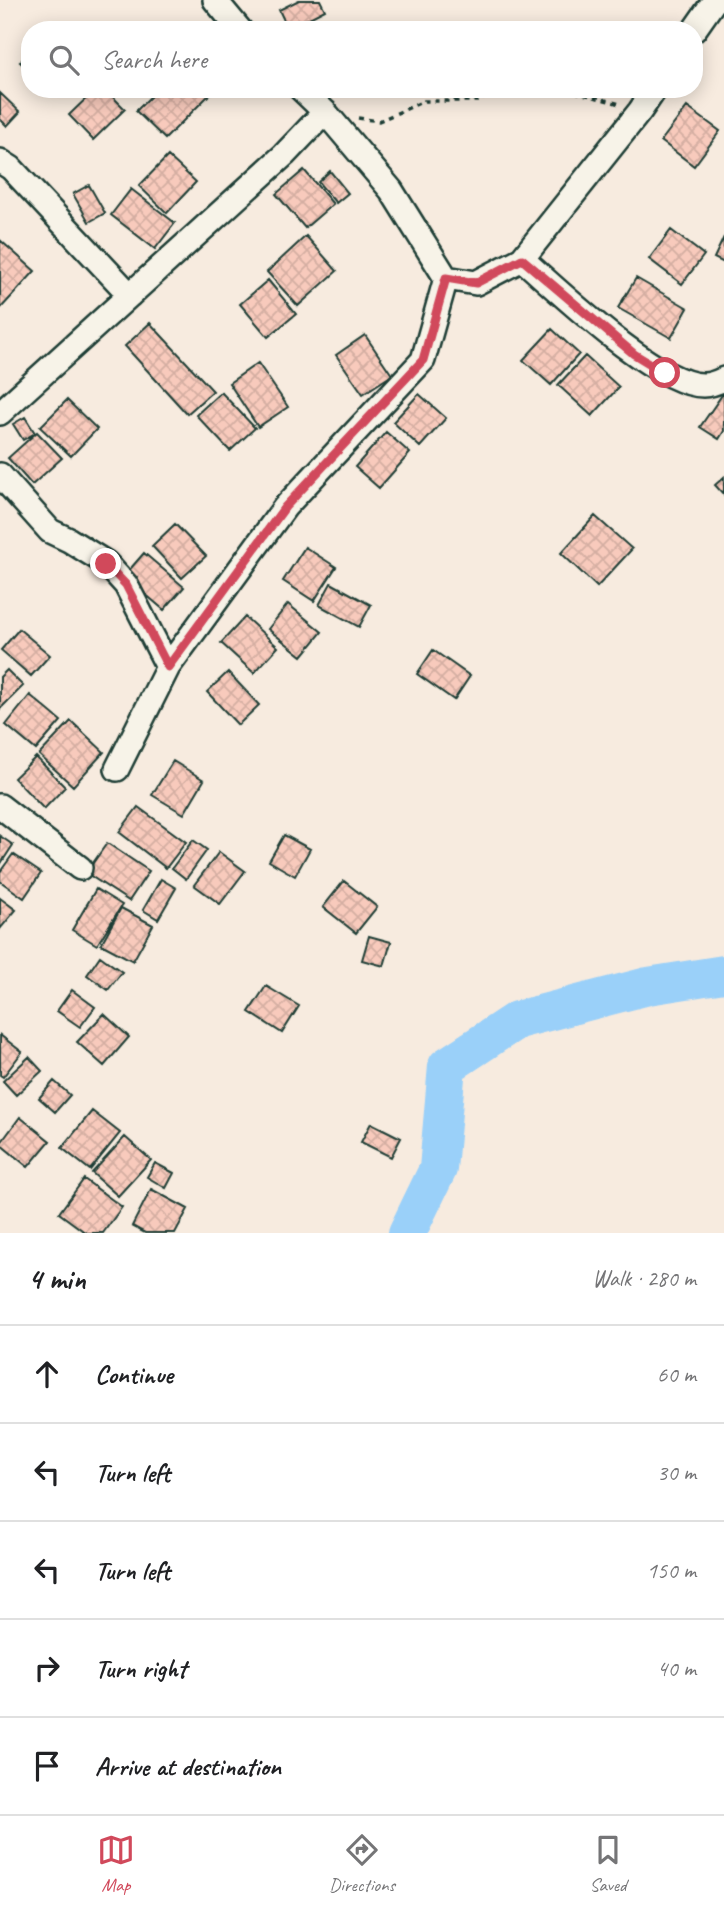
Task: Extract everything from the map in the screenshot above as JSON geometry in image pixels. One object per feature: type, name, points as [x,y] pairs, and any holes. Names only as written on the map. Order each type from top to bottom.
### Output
[{"type":"street","points":[[215,0],[232,21]]},
{"type":"street","points":[[700,21],[715,0]]},
{"type":"street","points":[[117,769],[168,667],[285,507],[423,360],[446,278],[391,190],[310,98]]},
{"type":"street","points":[[446,278],[476,283],[522,259],[649,98]]},
{"type":"street","points":[[0,413],[284,155],[325,112]]},
{"type":"street","points":[[0,161],[11,168],[130,295]]},
{"type":"street","points":[[522,259],[634,354],[665,373],[704,385],[724,379]]},
{"type":"street","points":[[0,475],[50,531],[106,564],[126,585],[168,667]]},
{"type":"street","points":[[0,806],[80,868]]},
{"type":"path","points":[[325,112],[379,121],[424,101],[478,101],[484,98]]},
{"type":"path","points":[[596,98],[640,111]]},
{"type":"building","points":[[299,0],[320,0],[325,10],[304,21],[284,21],[279,10]]},
{"type":"building","points":[[0,93],[20,112],[7,126],[0,119]]},
{"type":"building","points":[[87,98],[114,98],[125,109],[93,140],[69,115]]},
{"type":"building","points":[[149,98],[206,98],[165,139],[136,111]]},
{"type":"building","points":[[687,107],[720,131],[694,166],[661,141]]},
{"type":"building","points":[[168,156],[196,182],[167,213],[139,186]]},
{"type":"building","points":[[304,170],[333,204],[305,228],[276,194]]},
{"type":"building","points":[[330,171],[348,193],[336,203],[318,182]]},
{"type":"building","points":[[89,185],[105,213],[89,222],[73,194]]},
{"type":"building","points":[[131,189],[175,223],[155,249],[111,215]]},
{"type":"building","points":[[671,230],[704,255],[682,284],[649,259]]},
{"type":"building","points":[[306,236],[337,271],[298,306],[267,272]]},
{"type":"building","points":[[724,237],[724,263],[714,258]]},
{"type":"building","points":[[0,240],[35,271],[1,308],[0,308]]},
{"type":"building","points":[[636,278],[688,308],[671,338],[618,308]]},
{"type":"building","points":[[268,280],[296,314],[268,337],[240,304]]},
{"type":"building","points":[[150,323],[213,391],[187,414],[125,346]]},
{"type":"building","points":[[552,329],[579,354],[551,385],[523,360]]},
{"type":"building","points":[[365,335],[392,375],[363,394],[336,355]]},
{"type":"building","points":[[585,356],[619,387],[592,416],[558,385]]},
{"type":"building","points":[[258,363],[288,407],[258,427],[229,383]]},
{"type":"building","points":[[221,392],[255,428],[230,451],[196,415]]},
{"type":"building","points":[[724,392],[724,431],[719,439],[700,427]]},
{"type":"building","points":[[419,394],[446,418],[420,447],[393,422]]},
{"type":"building","points":[[67,400],[97,429],[71,456],[40,427]]},
{"type":"building","points":[[25,417],[35,433],[23,440],[13,424]]},
{"type":"building","points":[[37,432],[62,458],[32,485],[8,458]]},
{"type":"building","points":[[386,432],[410,453],[379,488],[355,467]]},
{"type":"building","points":[[724,477],[724,495],[715,485]]},
{"type":"building","points":[[595,516],[632,549],[597,587],[561,553]]},
{"type":"building","points":[[175,524],[206,556],[182,578],[152,546]]},
{"type":"building","points":[[305,547],[336,567],[314,601],[283,581]]},
{"type":"building","points":[[144,553],[184,587],[164,610],[124,576]]},
{"type":"building","points":[[331,583],[371,605],[359,627],[319,605]]},
{"type":"building","points":[[288,604],[322,632],[302,656],[268,629]]},
{"type":"building","points":[[245,617],[278,647],[254,673],[221,643]]},
{"type":"building","points":[[19,629],[50,655],[31,676],[1,650]]},
{"type":"building","points":[[433,650],[470,676],[454,700],[417,674]]},
{"type":"building","points":[[7,670],[23,686],[0,709],[0,677]]},
{"type":"building","points":[[228,672],[259,705],[238,725],[207,692]]},
{"type":"building","points":[[30,695],[61,721],[36,750],[6,725]]},
{"type":"building","points":[[71,721],[104,752],[73,786],[39,755]]},
{"type":"building","points":[[36,757],[65,787],[44,809],[14,778]]},
{"type":"building","points":[[173,761],[204,780],[184,814],[152,795]]},
{"type":"building","points":[[138,807],[186,842],[166,868],[119,832]]},
{"type":"building","points":[[284,835],[310,849],[295,876],[269,861]]},
{"type":"building","points":[[0,836],[13,845],[0,865]]},
{"type":"building","points":[[193,840],[207,850],[186,879],[172,868]]},
{"type":"building","points":[[107,843],[149,871],[129,901],[86,873]]},
{"type":"building","points":[[219,852],[245,871],[220,904],[194,885]]},
{"type":"building","points":[[13,854],[41,873],[24,898],[0,881],[0,872]]},
{"type":"building","points":[[161,879],[176,888],[158,919],[143,910]]},
{"type":"building","points":[[344,881],[377,907],[356,933],[323,907]]},
{"type":"building","points":[[96,889],[122,905],[97,945],[72,930]]},
{"type":"building","points":[[0,898],[16,910],[0,929]]},
{"type":"building","points":[[121,908],[153,925],[133,961],[101,944]]},
{"type":"building","points":[[369,936],[391,942],[384,966],[362,960]]},
{"type":"building","points":[[100,956],[122,972],[108,990],[87,975]]},
{"type":"building","points":[[266,986],[299,1006],[282,1033],[249,1012]]},
{"type":"building","points":[[72,990],[95,1007],[80,1027],[57,1011]]},
{"type":"building","points":[[104,1014],[129,1037],[104,1066],[77,1042]]},
{"type":"building","points":[[0,1035],[22,1052],[3,1077],[0,1075]]},
{"type":"building","points":[[29,1057],[42,1071],[16,1095],[3,1081]]},
{"type":"building","points":[[54,1081],[70,1095],[55,1112],[39,1098]]},
{"type":"building","points":[[92,1111],[120,1133],[90,1170],[62,1148]]},
{"type":"building","points":[[20,1117],[50,1141],[28,1167],[0,1144]]},
{"type":"building","points":[[371,1123],[401,1138],[391,1157],[361,1142]]},
{"type":"building","points":[[125,1137],[151,1160],[118,1196],[92,1173]]},
{"type":"building","points":[[155,1163],[174,1173],[166,1188],[147,1177]]},
{"type":"building","points":[[84,1179],[122,1207],[103,1233],[86,1233],[59,1213]]},
{"type":"building","points":[[151,1189],[188,1209],[175,1233],[145,1233],[132,1226]]},
{"type":"waterway","points":[[407,1233],[438,1169],[447,1066],[517,1020],[648,986],[724,974]]},
{"type":"route","points":[[106,564],[126,585],[168,667],[285,507],[423,360],[446,278],[476,283],[522,259],[634,354],[665,373]]}]
